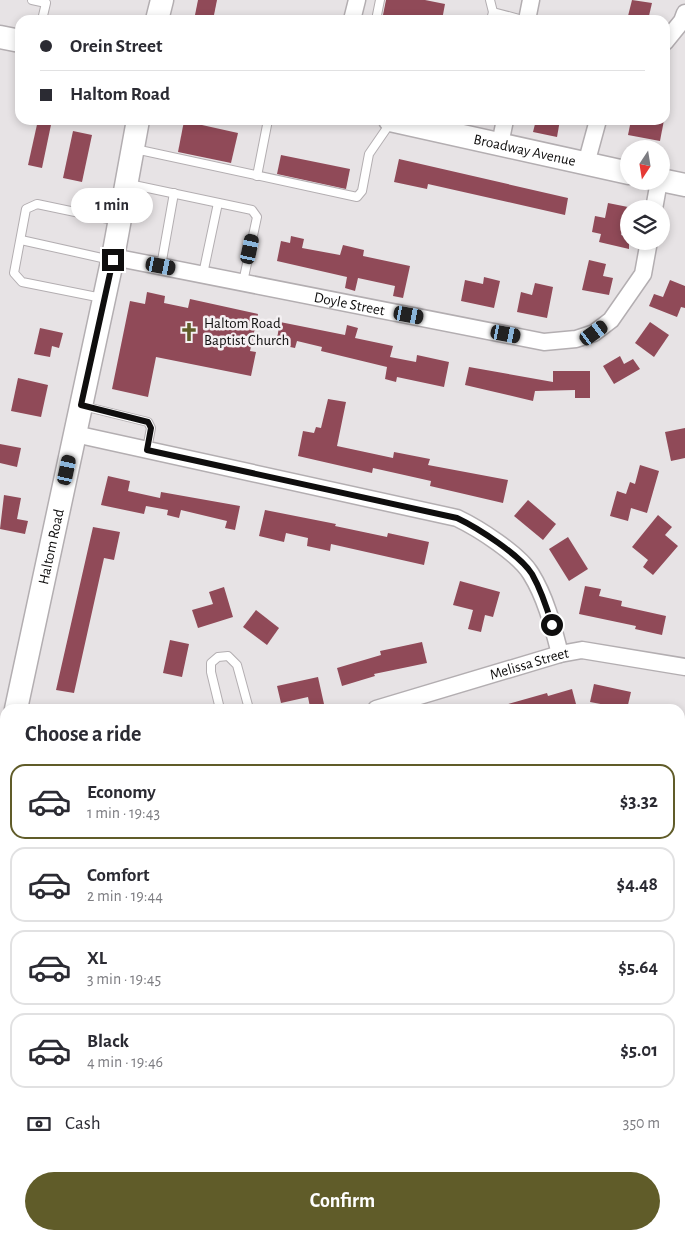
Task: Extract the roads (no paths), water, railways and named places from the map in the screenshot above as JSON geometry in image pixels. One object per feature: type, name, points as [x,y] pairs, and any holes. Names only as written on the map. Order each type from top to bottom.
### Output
[{"type":"main road","points":[[158,15],[162,0]]},
{"type":"main road","points":[[0,37],[15,40]]},
{"type":"main road","name":"Haltom Road","points":[[17,704],[113,259],[137,125]]},
{"type":"main road","name":"Broadway Avenue","points":[[414,125],[620,171]]},
{"type":"main road","points":[[670,183],[685,185]]},
{"type":"street","points":[[353,15],[357,0]]},
{"type":"street","points":[[526,15],[531,0]]},
{"type":"street","points":[[670,36],[682,21],[685,13]]},
{"type":"street","points":[[500,144],[504,125]]},
{"type":"street","points":[[586,164],[597,125]]},
{"type":"street","name":"Doyle Street","points":[[113,259],[203,274],[544,342],[576,339],[594,333],[612,320],[643,274],[647,250]]},
{"type":"street","points":[[75,434],[428,510],[457,518],[480,529],[531,572],[548,610],[560,654]]},
{"type":"street","name":"Melissa Street","points":[[393,704],[560,654],[582,650],[685,667]]},
{"type":"lane","points":[[32,0],[46,1],[43,15]]},
{"type":"lane","points":[[377,15],[380,0]]},
{"type":"lane","points":[[490,0],[492,15]]},
{"type":"lane","points":[[257,176],[267,125]]},
{"type":"lane","points":[[133,149],[356,197],[362,191],[369,154],[388,125]]},
{"type":"lane","points":[[127,183],[252,210],[257,217],[243,282]]},
{"type":"lane","points":[[161,266],[174,194]]},
{"type":"lane","points":[[203,274],[218,203]]},
{"type":"lane","points":[[104,298],[22,282],[14,273],[26,210],[37,204],[120,222]]},
{"type":"lane","points":[[20,240],[113,259]]},
{"type":"lane","points":[[81,405],[148,422],[151,428],[147,450]]},
{"type":"lane","points":[[219,704],[210,672],[211,663],[218,657],[228,656],[237,665],[248,704]]},
{"type":"place","name":"Haltom Road Baptist Church","points":[[189,332]]}]
